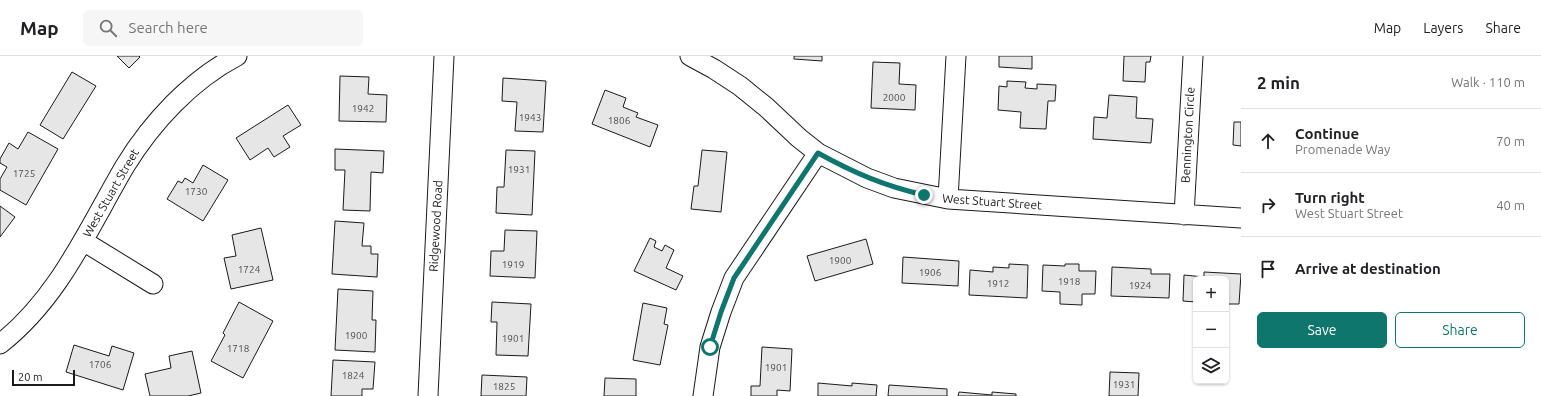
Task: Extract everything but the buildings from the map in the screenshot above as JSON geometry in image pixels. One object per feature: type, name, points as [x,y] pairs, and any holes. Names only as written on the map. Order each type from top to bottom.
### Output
[{"type":"street","name":"Ridgewood Road","points":[[428,396],[444,56]]},
{"type":"street","name":"West Stuart Street","points":[[690,56],[715,62],[740,86],[766,107],[798,138],[818,153],[846,168],[887,186],[948,199],[1241,218]]},
{"type":"street","points":[[948,199],[956,56]]},
{"type":"street","name":"Bennington Circle","points":[[1184,215],[1193,56]]},
{"type":"street","name":"West Stuart Street","points":[[0,344],[18,329],[40,306],[83,241],[126,165],[146,135],[172,105],[229,58]]},
{"type":"street","points":[[703,396],[710,347],[734,278],[818,153]]},
{"type":"street","points":[[83,241],[153,284]]},
{"type":"route","points":[[710,347],[734,278],[818,153],[867,178],[894,188],[924,195]]}]
